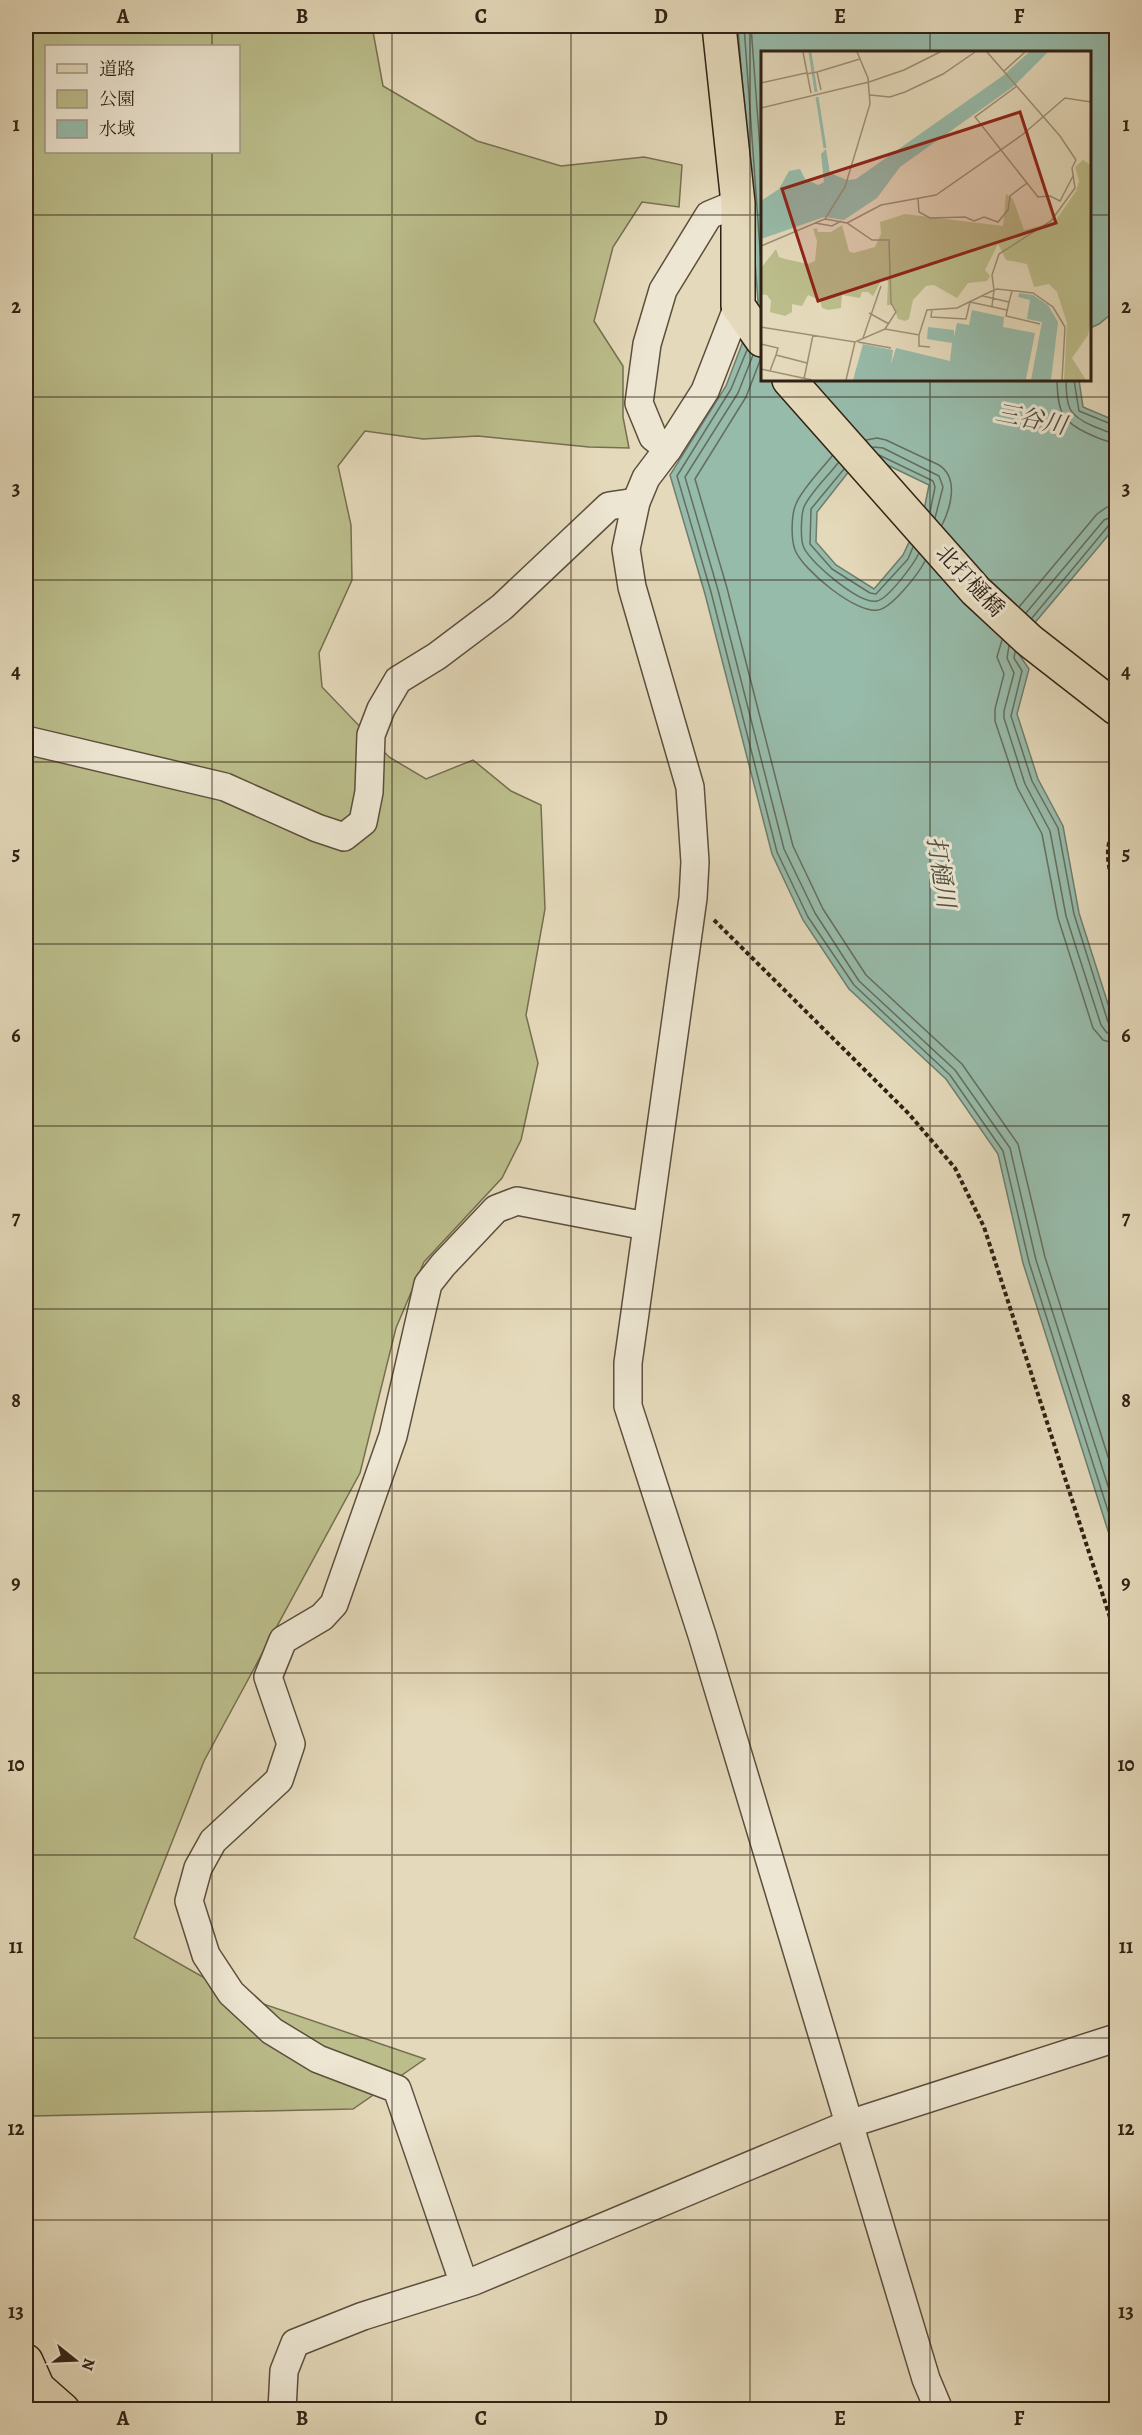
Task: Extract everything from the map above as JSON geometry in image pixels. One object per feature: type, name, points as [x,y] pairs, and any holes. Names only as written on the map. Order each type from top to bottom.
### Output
[{"type":"main road","points":[[719,26],[749,320]]},
{"type":"main road","name":"北打樋橋","points":[[790,381],[976,591],[1030,641],[1116,708]]},
{"type":"main road","points":[[26,2361],[38,2388],[63,2409]]},
{"type":"street","points":[[668,449],[653,437],[639,403],[647,344],[663,290],[708,215],[738,203]]},
{"type":"street","points":[[749,320],[668,449],[646,478],[636,502],[626,549],[632,586],[690,787],[695,862],[693,898],[628,1363],[628,1406],[702,1635],[926,2379],[939,2409]]},
{"type":"street","points":[[26,740],[225,787],[317,828],[345,837],[363,822],[369,792],[371,735],[381,709],[398,680],[436,656],[502,607],[609,506],[636,502]]},
{"type":"street","points":[[464,2284],[397,2089],[318,2059],[272,2031],[231,1993],[206,1955],[189,1901],[198,1868],[213,1841],[279,1780],[291,1744],[268,1677],[283,1640],[322,1617],[334,1604],[393,1436],[428,1284],[496,1209],[518,1201],[646,1226]]},
{"type":"street","points":[[282,2409],[284,2371],[295,2343],[363,2316],[464,2284],[849,2124],[1116,2037]]},
{"type":"path","points":[[1116,829],[1112,834],[1107,851],[1116,898]]},
{"type":"path","points":[[693,898],[909,1114],[955,1168],[984,1227],[1116,1636]]},
{"type":"green space","points":[[26,26],[372,26],[383,86],[477,141],[561,166],[644,157],[682,165],[679,207],[642,202],[613,247],[594,321],[623,366],[623,417],[629,448],[589,447],[478,436],[423,439],[365,431],[338,466],[351,525],[352,580],[319,653],[322,687],[389,757],[426,779],[473,760],[511,791],[541,805],[545,909],[526,1015],[538,1063],[521,1140],[502,1178],[424,1262],[396,1328],[360,1473],[204,1761],[134,1938],[231,1993],[425,2059],[353,2109],[33,2116],[26,2219]]},
{"type":"water","points":[[738,26],[1116,26],[1116,310],[1091,328],[1091,51],[761,51],[761,381],[1079,381],[1083,407],[1116,421],[1116,526],[1033,625],[1020,656],[1029,669],[1017,714],[1038,779],[1063,826],[1079,913],[1116,1029],[1116,1556],[1023,1263],[998,1154],[946,1079],[849,989],[803,920],[772,854],[705,594],[670,475],[726,386],[758,302]],"holes":[[[877,460],[929,485],[924,510],[903,555],[874,589],[836,565],[816,542],[817,512],[850,470]]]},
{"type":"water label","name":"三谷川","points":[[1031,419]]},
{"type":"water label","name":"打樋川","points":[[941,872]]}]
